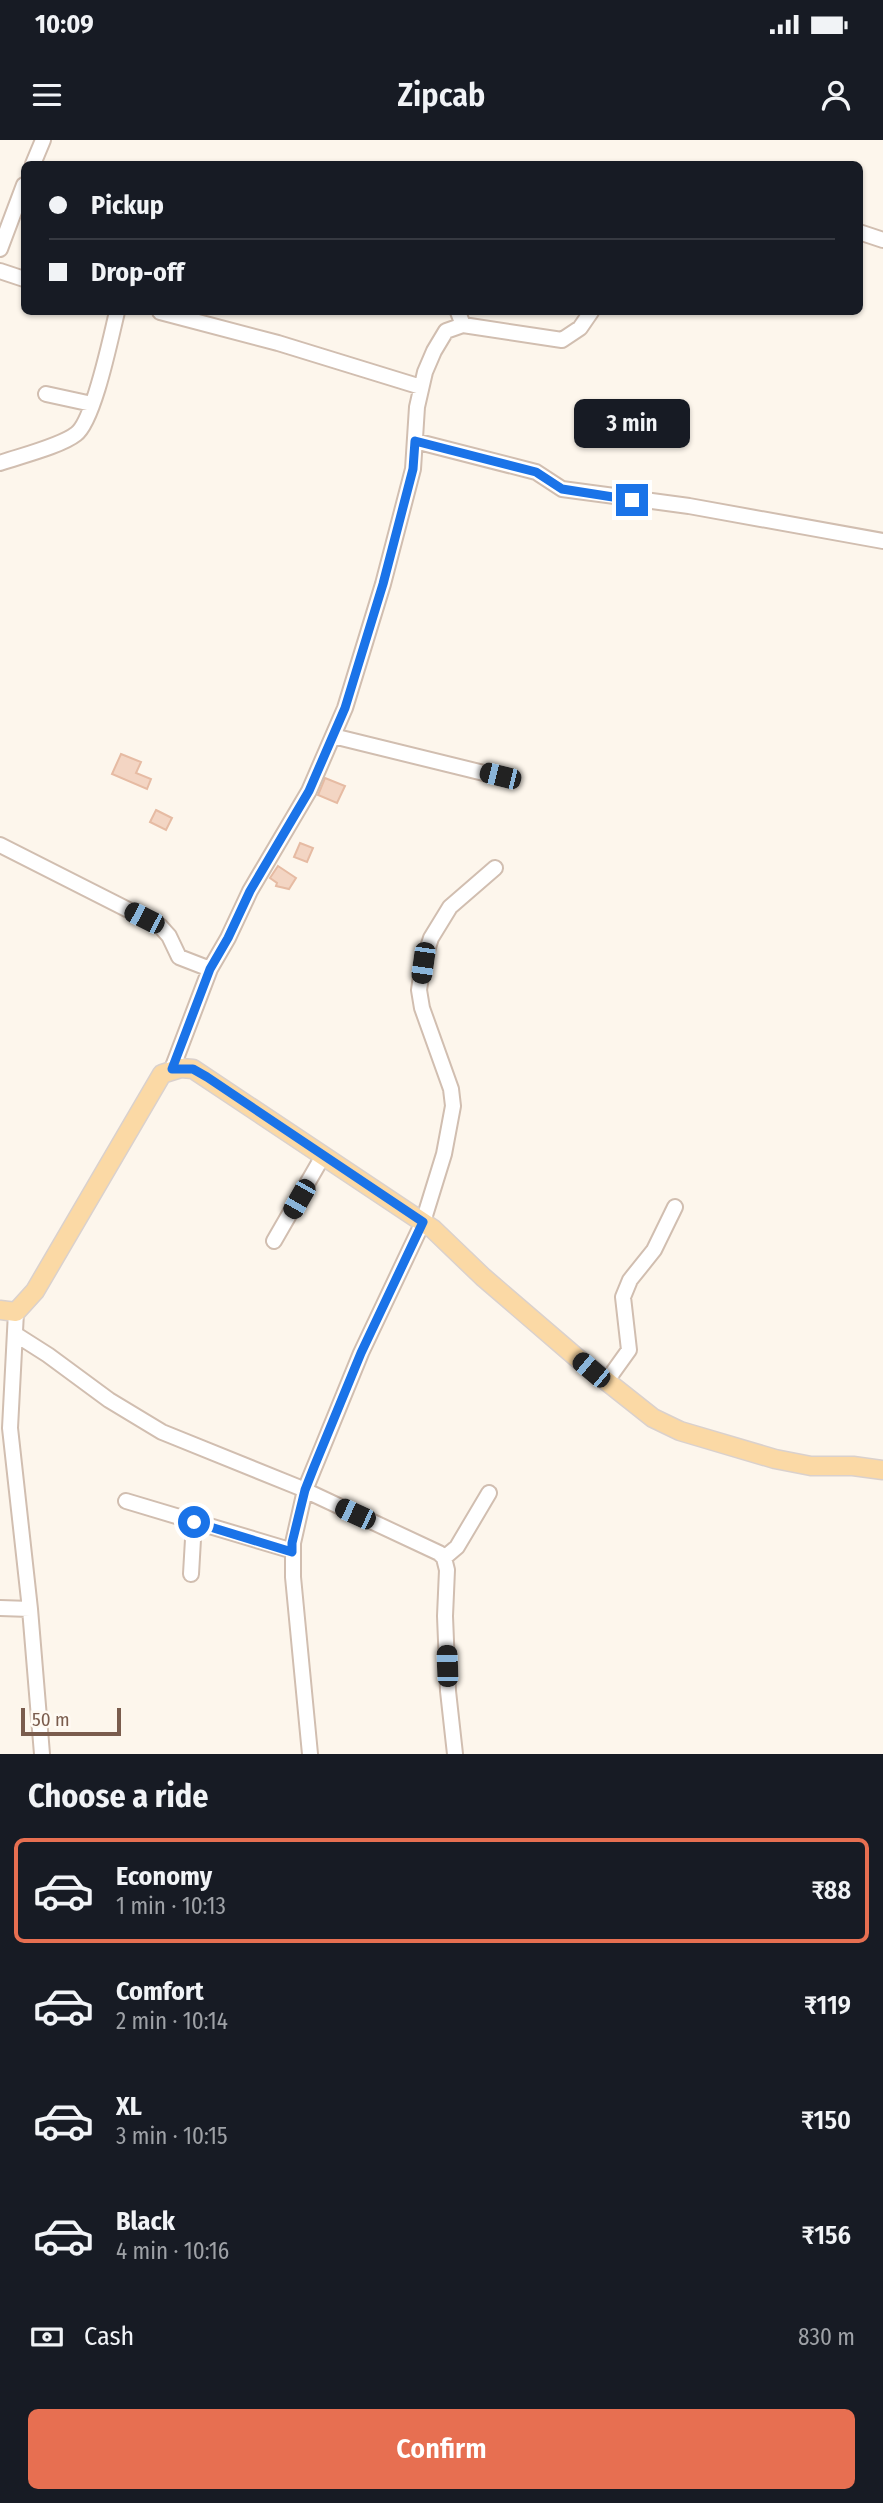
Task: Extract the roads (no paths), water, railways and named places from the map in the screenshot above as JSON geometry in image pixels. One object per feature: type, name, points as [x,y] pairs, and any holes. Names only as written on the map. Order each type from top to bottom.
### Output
[{"type":"main road","points":[[8,1311],[34,1291],[162,1074],[172,1069],[193,1069],[423,1222],[606,1382],[653,1418],[680,1431],[775,1459],[811,1466],[853,1466],[883,1470]]},
{"type":"street","points":[[34,161],[43,140]]},
{"type":"street","points":[[0,249],[21,193]]},
{"type":"street","points":[[863,233],[883,240]]},
{"type":"street","points":[[0,271],[21,278]]},
{"type":"street","points":[[0,463],[75,435],[82,429],[92,404],[116,315]]},
{"type":"street","points":[[171,315],[278,343],[422,387]]},
{"type":"street","points":[[172,1069],[210,969],[250,891],[309,791],[345,708],[383,584],[413,469],[417,407],[425,372],[446,331],[460,318],[562,340],[580,328],[589,315]]},
{"type":"street","points":[[46,394],[92,404]]},
{"type":"street","points":[[415,441],[536,472],[562,489],[689,506],[883,541]]},
{"type":"street","points":[[333,736],[500,776]]},
{"type":"street","points":[[0,845],[160,926],[179,957],[210,969]]},
{"type":"street","points":[[310,1754],[292,1577],[292,1543],[305,1490],[361,1353],[423,1222],[444,1154],[453,1106],[450,1089],[422,1009],[419,990],[430,939],[450,907],[495,868]]},
{"type":"street","points":[[274,1241],[323,1156]]},
{"type":"street","points":[[606,1382],[629,1350],[623,1297],[630,1280],[654,1250],[675,1208]]},
{"type":"street","points":[[8,1311],[15,1334],[7,1477],[30,1609],[42,1754]]},
{"type":"street","points":[[15,1334],[162,1432],[305,1490],[439,1553],[444,1558],[447,1570],[448,1691],[455,1754]]},
{"type":"street","points":[[444,1558],[457,1547],[489,1493]]},
{"type":"street","points":[[126,1501],[292,1552]]},
{"type":"street","points":[[191,1574],[194,1522]]},
{"type":"street","points":[[0,1608],[30,1609]]}]
